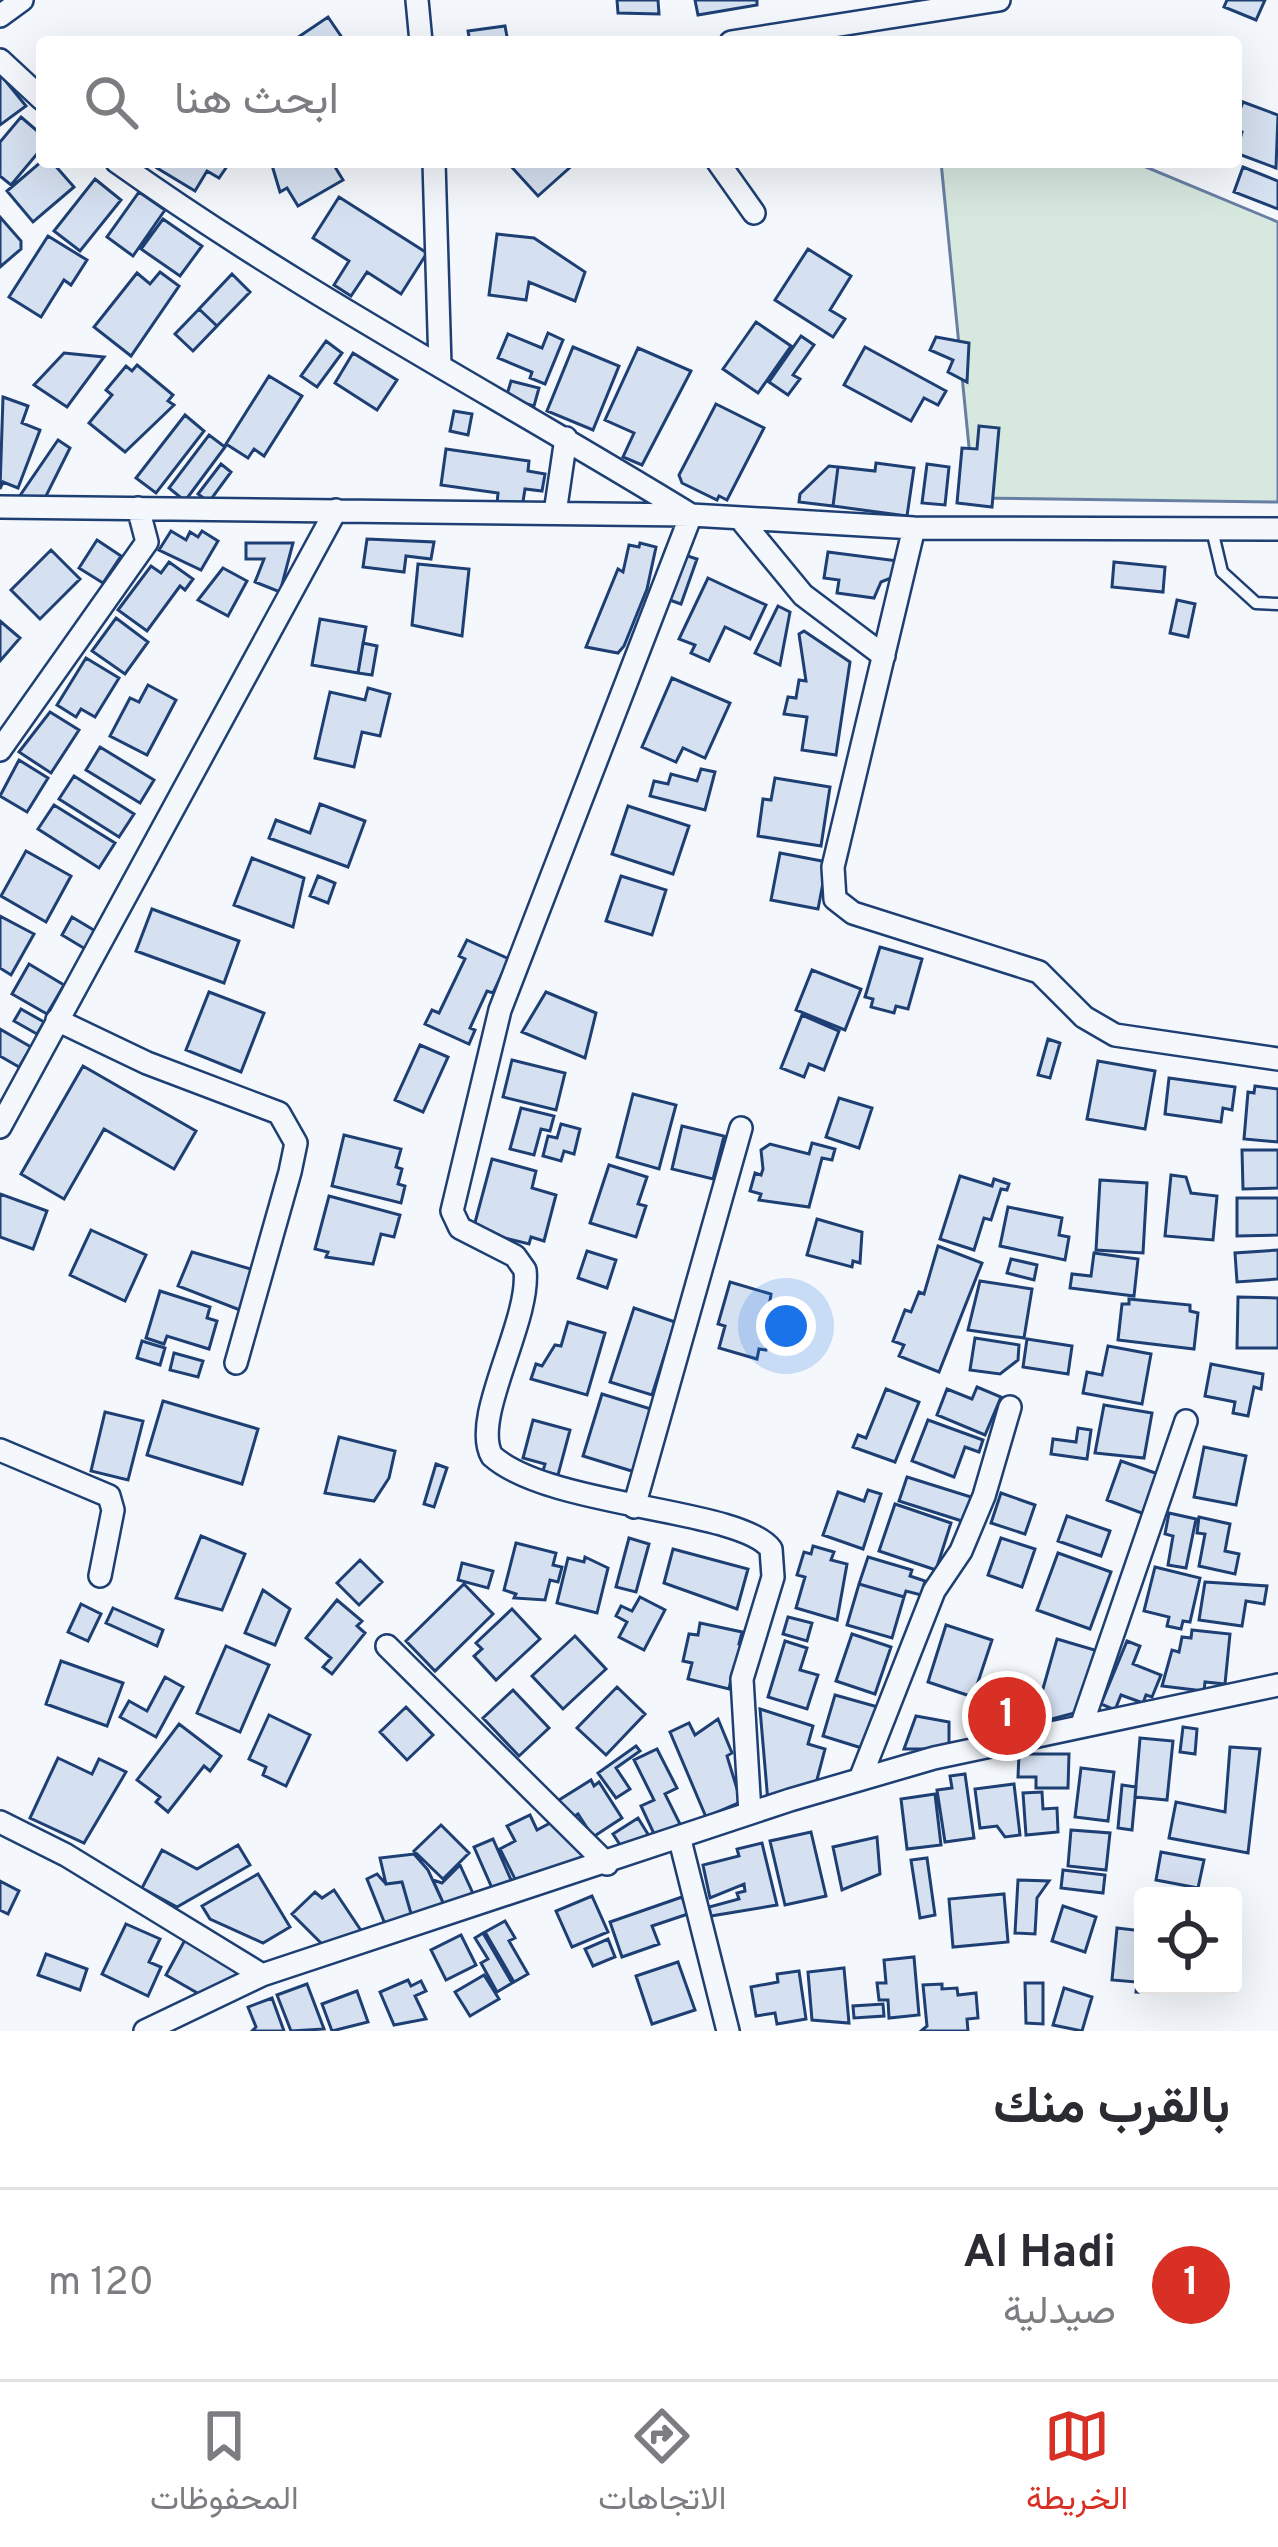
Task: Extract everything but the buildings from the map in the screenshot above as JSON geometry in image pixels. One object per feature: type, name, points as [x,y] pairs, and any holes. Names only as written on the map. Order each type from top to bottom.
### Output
[{"type":"street","points":[[0,16],[22,0]]},
{"type":"street","points":[[417,0],[420,36]]},
{"type":"street","points":[[769,36],[999,0]]},
{"type":"street","points":[[0,60],[36,93]]},
{"type":"street","points":[[125,168],[220,236],[366,327],[566,438],[691,515]]},
{"type":"street","points":[[434,168],[440,366]]},
{"type":"street","points":[[722,168],[754,213]]},
{"type":"street","points":[[555,513],[566,438]]},
{"type":"street","points":[[0,507],[691,515],[914,528],[1278,529]]},
{"type":"street","points":[[0,750],[148,542],[138,508]]},
{"type":"street","points":[[0,1127],[11,1076],[57,1020],[336,510]]},
{"type":"street","points":[[691,515],[500,1010],[452,1197],[460,1228],[515,1256],[525,1270],[520,1319],[493,1407],[489,1452],[530,1478],[634,1507],[748,1531],[771,1550],[773,1577],[742,1679],[750,1813]]},
{"type":"street","points":[[742,521],[803,595],[884,656]]},
{"type":"street","points":[[914,528],[833,867],[832,890],[840,906],[1039,972],[1094,1025],[1115,1035],[1278,1059]]},
{"type":"street","points":[[57,1020],[147,1064],[258,1101],[289,1124],[296,1143],[290,1172],[236,1364]]},
{"type":"street","points":[[634,1507],[741,1128]]},
{"type":"street","points":[[860,1779],[934,1591],[961,1551],[984,1496],[1010,1406]]},
{"type":"street","points":[[1082,1724],[1186,1421]]},
{"type":"street","points":[[0,1450],[110,1496],[112,1510],[100,1576]]},
{"type":"street","points":[[387,1646],[607,1864]]},
{"type":"street","points":[[145,2031],[262,1975],[860,1779],[1082,1724],[1278,1685]]},
{"type":"street","points":[[0,1822],[66,1855],[262,1975]]},
{"type":"street","points":[[680,1840],[728,2031]]},
{"type":"lane","points":[[1212,530],[1222,572],[1256,604],[1278,604]]},
{"type":"shaded area","points":[[942,168],[1148,168],[1278,222],[1278,502],[974,498]]},
{"type":"place","name":"Al Hadi","points":[[1007,1716]]}]
